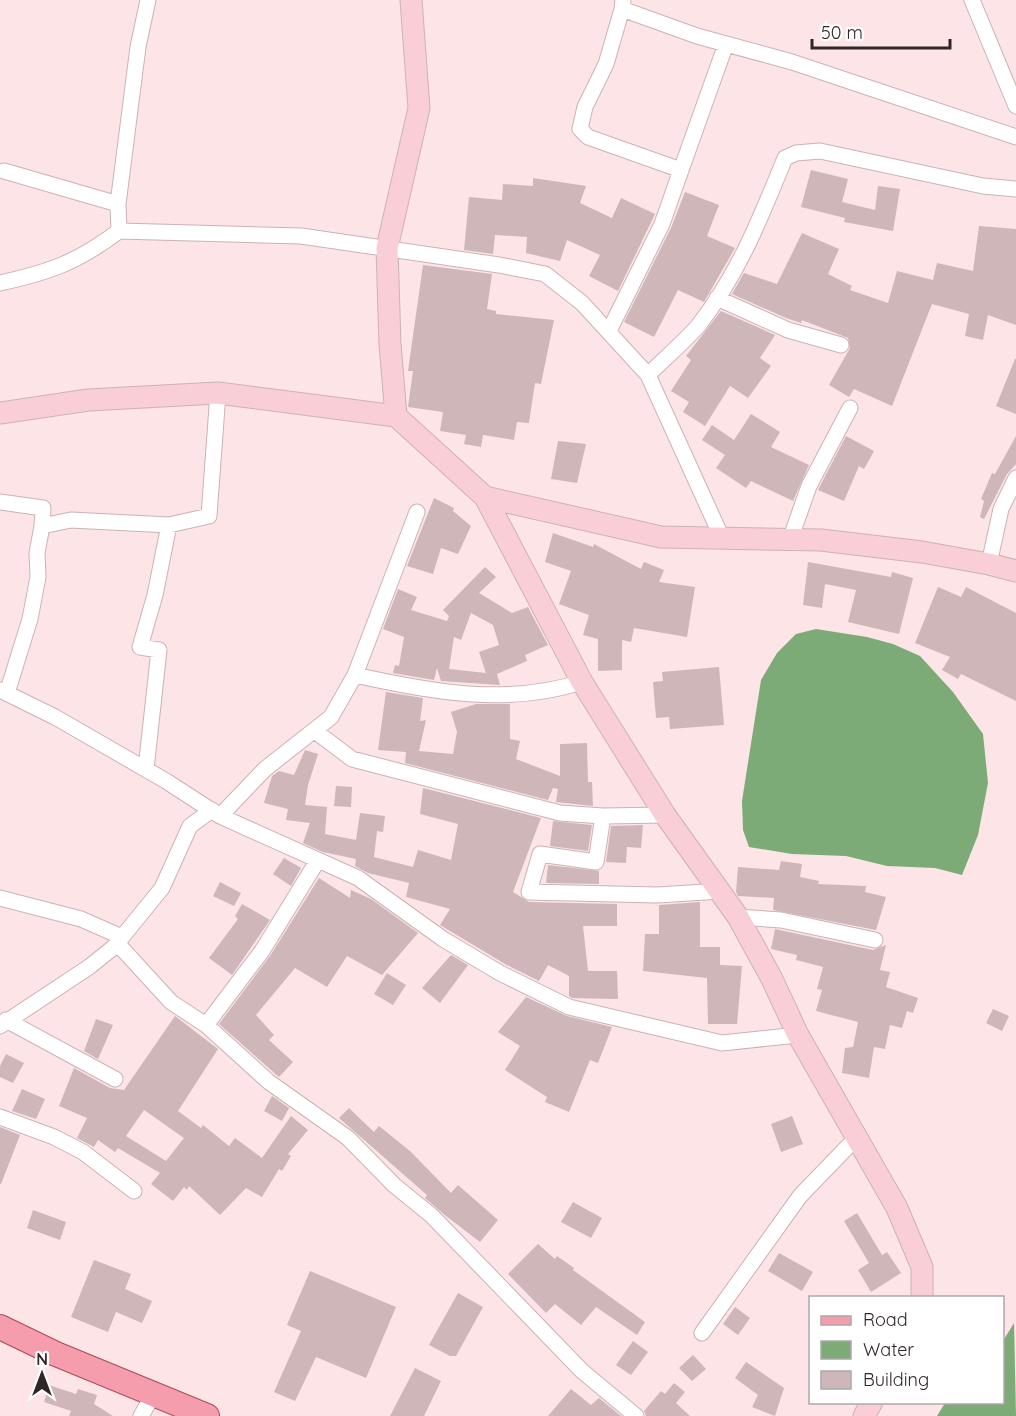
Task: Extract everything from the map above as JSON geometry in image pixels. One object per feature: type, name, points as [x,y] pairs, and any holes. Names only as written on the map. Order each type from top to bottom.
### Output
[{"type":"main road","points":[[396,416],[390,344],[387,248],[419,108],[411,0]]},
{"type":"main road","points":[[0,413],[88,400],[218,393],[396,416],[485,497],[582,682],[665,815],[738,917],[772,979],[798,1035],[897,1208],[922,1267],[922,1296]]},
{"type":"main road","points":[[485,497],[661,537],[791,537],[922,552],[1016,571]]},
{"type":"main road","points":[[0,1327],[56,1354],[207,1416]]},
{"type":"street","points":[[119,231],[118,204],[138,47],[148,0]]},
{"type":"street","points":[[972,0],[1016,106]]},
{"type":"street","points":[[681,170],[588,137],[580,129],[585,107],[606,64],[623,4],[726,44],[792,62],[1016,137]]},
{"type":"street","points":[[609,331],[662,224],[726,44]]},
{"type":"street","points":[[648,375],[697,327],[717,298],[750,245],[785,158],[796,153],[820,151],[983,186],[1016,189]]},
{"type":"street","points":[[4,171],[118,204]]},
{"type":"street","points":[[0,283],[47,273],[91,252],[119,231],[301,236],[545,274],[582,303],[648,375],[722,538]]},
{"type":"street","points":[[717,298],[788,330],[841,345]]},
{"type":"street","points":[[42,526],[70,520],[169,525],[209,516],[218,393]]},
{"type":"street","points":[[791,537],[809,486],[850,408]]},
{"type":"street","points":[[989,564],[1001,509],[1016,477]]},
{"type":"street","points":[[0,502],[43,508],[37,554],[38,577],[30,619],[3,692],[55,717],[146,769],[216,813],[358,878],[443,939],[490,968],[569,1007],[722,1043],[798,1035]]},
{"type":"street","points":[[3,1023],[90,967],[119,940],[162,888],[190,826],[216,813],[331,717],[355,675],[417,512]]},
{"type":"street","points":[[146,769],[159,650],[140,647],[155,595],[169,525]]},
{"type":"street","points":[[355,675],[444,693],[483,696],[549,692],[582,682]]},
{"type":"street","points":[[315,731],[352,759],[560,813],[603,816],[665,815]]},
{"type":"street","points":[[603,816],[596,862],[540,854],[529,892],[657,895],[721,891]]},
{"type":"street","points":[[206,1025],[262,951],[318,860]]},
{"type":"street","points":[[0,898],[81,919],[119,940],[171,1002],[206,1025],[269,1082],[348,1138],[394,1185],[432,1216],[582,1371],[636,1416]]},
{"type":"street","points":[[738,917],[781,920],[875,940]]},
{"type":"street","points":[[3,1023],[115,1079]]},
{"type":"street","points":[[0,1117],[54,1137],[83,1152],[134,1191]]},
{"type":"street","points":[[702,1333],[800,1196],[857,1137]]},
{"type":"street","points":[[141,1416],[153,1395]]},
{"type":"water","points":[[816,629],[867,637],[893,644],[920,656],[953,692],[983,734],[988,783],[978,835],[962,875],[935,868],[887,866],[846,856],[792,854],[749,847],[743,830],[742,801],[761,680],[777,653],[796,634]]},
{"type":"water","points":[[1014,1323],[1016,1416],[937,1416],[944,1404],[1004,1404],[1004,1339]]},
{"type":"building","points":[[811,170],[848,179],[842,202],[875,210],[878,186],[900,189],[893,231],[844,222],[845,218],[801,207]]},
{"type":"building","points":[[533,178],[586,186],[580,203],[612,218],[621,198],[655,214],[618,291],[589,276],[600,255],[567,240],[560,261],[526,253],[527,237],[495,235],[493,254],[464,250],[469,197],[502,200],[503,184],[533,186]]},
{"type":"building","points":[[685,192],[719,205],[707,236],[735,248],[704,302],[678,290],[654,337],[624,322],[671,228]]},
{"type":"building","points":[[979,226],[1016,229],[1016,325],[988,315],[983,340],[965,336],[969,314],[932,304],[892,406],[854,389],[849,397],[829,385],[850,348],[848,338],[802,320],[801,323],[786,318],[732,294],[744,273],[777,284],[802,233],[839,249],[828,274],[852,286],[850,290],[888,303],[897,271],[933,280],[937,263],[973,271]]},
{"type":"building","points":[[423,265],[492,274],[487,309],[496,311],[496,314],[554,320],[541,384],[535,383],[529,423],[517,422],[514,440],[483,435],[481,447],[464,444],[466,435],[440,431],[443,412],[408,407],[413,371],[408,371]]},
{"type":"building","points":[[721,311],[775,335],[760,358],[771,366],[748,398],[730,386],[705,426],[683,412],[689,402],[671,391],[691,360],[686,356]]},
{"type":"building","points":[[1016,359],[1016,414],[996,406]]},
{"type":"building","points":[[751,414],[780,432],[771,447],[809,465],[793,501],[751,481],[746,488],[716,468],[725,455],[702,440],[712,425],[734,440]]},
{"type":"building","points":[[846,436],[874,451],[864,469],[859,466],[844,501],[818,490]]},
{"type":"building","points":[[1016,436],[1016,464],[1007,474],[984,519],[980,517],[984,501],[981,499],[992,473],[995,474]]},
{"type":"building","points":[[558,441],[586,444],[577,483],[551,479]]},
{"type":"building","points":[[434,498],[454,508],[453,511],[471,526],[458,554],[441,548],[433,574],[407,566]]},
{"type":"building","points":[[553,533],[593,547],[594,544],[641,569],[644,562],[664,570],[659,582],[695,587],[687,637],[634,628],[631,642],[622,640],[622,670],[598,671],[598,639],[583,635],[589,615],[559,604],[571,571],[545,562]]},
{"type":"building","points":[[808,562],[891,577],[892,572],[913,578],[899,634],[848,622],[856,590],[825,584],[822,608],[803,605]]},
{"type":"building","points":[[485,567],[496,577],[479,593],[512,613],[528,607],[548,645],[525,655],[527,661],[497,674],[500,685],[441,681],[437,668],[434,680],[393,673],[395,665],[399,666],[404,637],[383,629],[398,589],[417,597],[411,610],[447,621],[449,616],[443,610]],"holes":[[[471,613],[493,625],[499,645],[479,652],[486,673],[449,669],[454,637],[461,640]]]},
{"type":"building","points":[[938,587],[961,597],[966,587],[1016,613],[1016,701],[961,674],[958,679],[942,670],[950,657],[915,643]]},
{"type":"building","points":[[719,667],[724,725],[670,729],[669,717],[656,718],[653,682],[663,681],[662,672]]},
{"type":"building","points":[[386,692],[423,698],[420,721],[426,720],[419,751],[453,754],[457,732],[451,712],[476,704],[510,704],[510,739],[520,741],[516,759],[560,776],[560,744],[587,743],[588,782],[592,782],[593,806],[556,802],[558,789],[553,788],[548,800],[405,763],[406,752],[378,750]]},
{"type":"building","points":[[305,750],[318,754],[308,785],[305,805],[327,807],[325,834],[356,840],[360,813],[385,816],[383,832],[377,831],[374,857],[413,867],[418,850],[451,860],[458,824],[420,814],[423,788],[541,818],[513,892],[529,902],[617,904],[617,926],[583,926],[588,971],[617,971],[618,999],[572,998],[569,996],[569,976],[548,965],[539,981],[505,964],[440,925],[450,909],[406,897],[409,883],[368,873],[355,866],[356,859],[323,852],[303,843],[310,823],[286,820],[288,809],[264,803],[272,776],[279,771],[294,775]]},
{"type":"building","points":[[336,786],[352,787],[351,807],[334,806]]},
{"type":"building","points":[[553,821],[592,825],[588,851],[550,846]]},
{"type":"building","points":[[643,825],[641,848],[627,847],[626,863],[606,862],[611,826]]},
{"type":"building","points":[[284,858],[301,868],[291,886],[273,874]]},
{"type":"building","points":[[781,861],[802,864],[800,877],[819,881],[818,884],[866,886],[865,892],[886,897],[876,930],[773,910],[774,898],[738,896],[736,892],[738,867],[779,870]]},
{"type":"building","points":[[548,865],[599,871],[599,884],[546,883]]},
{"type":"building","points":[[319,878],[350,898],[351,890],[371,899],[418,933],[382,975],[347,956],[327,987],[295,968],[256,1015],[274,1035],[269,1040],[293,1062],[279,1077],[219,1024],[270,956]]},
{"type":"building","points":[[220,882],[241,893],[234,906],[213,896]]},
{"type":"building","points":[[700,902],[700,947],[720,947],[720,965],[742,966],[737,1024],[708,1024],[707,978],[643,971],[645,934],[659,934],[659,905]]},
{"type":"building","points":[[242,904],[270,920],[232,975],[209,958],[238,919],[235,916]]},
{"type":"building","points":[[775,929],[873,950],[886,945],[880,970],[890,972],[886,987],[918,998],[913,1013],[907,1011],[902,1028],[890,1025],[885,1049],[874,1047],[869,1078],[842,1073],[845,1048],[853,1047],[858,1022],[816,1011],[822,990],[817,989],[823,967],[796,960],[797,955],[771,949]]},
{"type":"building","points":[[451,955],[468,965],[440,1003],[422,988]]},
{"type":"building","points":[[387,973],[406,985],[393,1005],[374,994]]},
{"type":"building","points":[[526,997],[567,1016],[612,1027],[598,1063],[590,1060],[569,1112],[545,1102],[547,1097],[505,1070],[520,1046],[498,1032]]},
{"type":"building","points":[[993,1009],[1009,1016],[1002,1031],[986,1023]]},
{"type":"building","points":[[175,1016],[218,1049],[178,1111],[201,1128],[203,1125],[229,1146],[235,1138],[262,1158],[291,1116],[308,1130],[288,1154],[291,1156],[282,1171],[279,1169],[262,1197],[246,1188],[220,1215],[189,1186],[187,1190],[184,1187],[173,1201],[151,1184],[160,1173],[118,1148],[115,1152],[98,1140],[94,1147],[77,1138],[87,1118],[59,1106],[74,1068],[110,1088],[124,1090]],"holes":[[[144,1110],[184,1138],[166,1161],[126,1136]]]},
{"type":"building","points":[[96,1019],[113,1025],[98,1059],[84,1051]]},
{"type":"building","points":[[6,1054],[24,1063],[13,1083],[0,1077],[0,1066]]},
{"type":"building","points":[[22,1089],[45,1099],[36,1119],[12,1111]]},
{"type":"building","points":[[272,1096],[289,1108],[282,1121],[264,1111]]},
{"type":"building","points":[[349,1108],[374,1132],[379,1126],[410,1151],[451,1193],[458,1185],[498,1220],[480,1242],[425,1198],[427,1195],[339,1118]]},
{"type":"building","points":[[792,1116],[803,1144],[781,1152],[771,1124]]},
{"type":"building","points":[[0,1127],[20,1135],[1,1184],[0,1184]]},
{"type":"building","points":[[573,1202],[602,1218],[591,1238],[561,1222]]},
{"type":"building","points":[[33,1210],[66,1222],[60,1240],[27,1228]]},
{"type":"building","points":[[857,1213],[882,1255],[887,1252],[901,1273],[871,1292],[858,1270],[869,1263],[844,1221]]},
{"type":"building","points":[[538,1244],[555,1259],[557,1256],[645,1322],[637,1335],[596,1307],[581,1325],[555,1304],[546,1313],[508,1274]]},
{"type":"building","points":[[779,1253],[813,1272],[802,1291],[768,1271]]},
{"type":"building","points":[[94,1260],[131,1274],[125,1289],[152,1301],[142,1323],[116,1312],[108,1332],[71,1317]]},
{"type":"building","points":[[310,1271],[396,1307],[366,1378],[316,1357],[295,1401],[274,1392],[301,1331],[287,1325]]},
{"type":"building","points":[[458,1293],[483,1307],[456,1356],[450,1356],[429,1345]]},
{"type":"building","points":[[735,1307],[750,1318],[738,1335],[723,1324]]},
{"type":"building","points":[[633,1341],[648,1352],[631,1375],[616,1365]]},
{"type":"building","points":[[693,1355],[706,1369],[692,1381],[679,1368]]},
{"type":"building","points":[[746,1362],[784,1388],[775,1416],[752,1407],[758,1395],[735,1378]]},
{"type":"building","points":[[415,1368],[441,1381],[424,1416],[390,1416]]},
{"type":"building","points":[[674,1383],[685,1392],[676,1403],[690,1416],[646,1416],[644,1411],[661,1391],[665,1394]]},
{"type":"building","points":[[49,1385],[76,1394],[78,1389],[97,1395],[94,1404],[113,1416],[69,1416],[71,1411],[44,1402]]},
{"type":"building","points":[[571,1389],[591,1405],[599,1398],[621,1416],[548,1416]]}]
